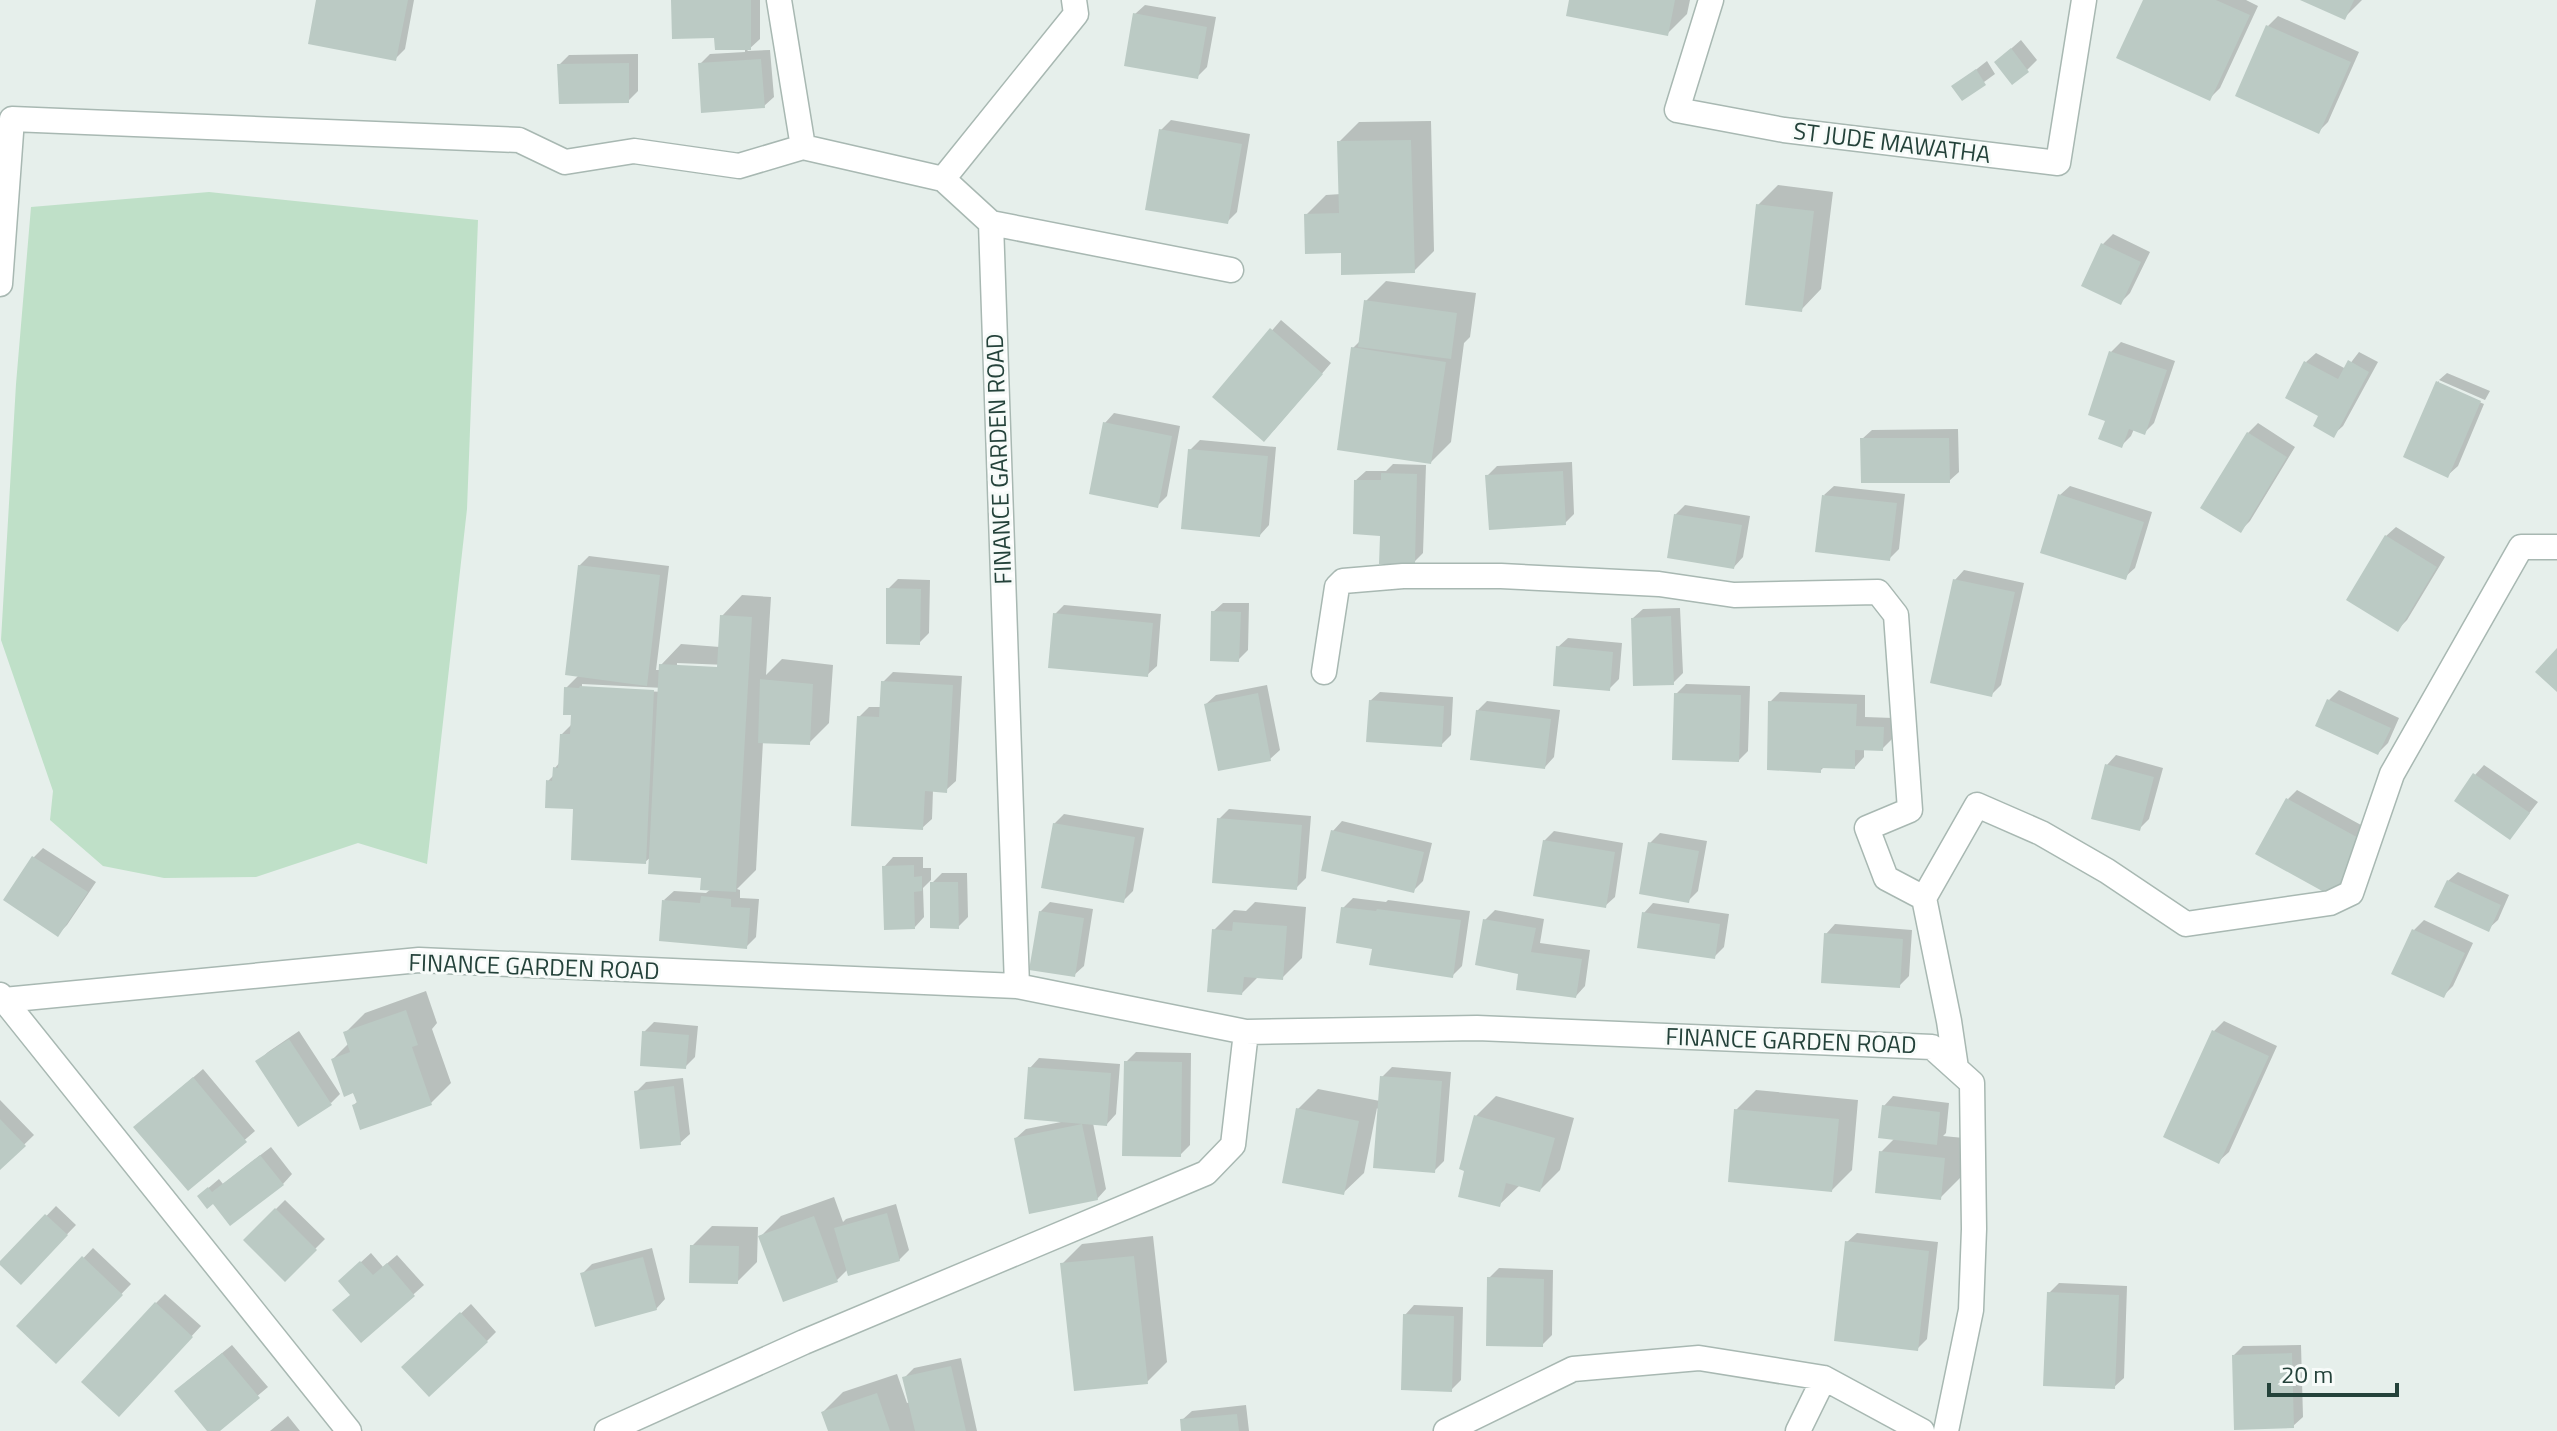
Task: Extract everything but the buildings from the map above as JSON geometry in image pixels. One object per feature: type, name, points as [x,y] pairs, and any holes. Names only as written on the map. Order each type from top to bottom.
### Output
[{"type":"street","points":[[779,0],[803,147]]},
{"type":"street","points":[[943,179],[1076,14],[1074,0]]},
{"type":"street","name":"ST JUDE MAWATHA","points":[[1711,0],[1677,110],[1784,130],[2058,163],[2084,0]]},
{"type":"street","points":[[0,284],[12,119],[519,140],[565,162],[634,151],[739,166],[803,147],[943,179],[991,223],[1231,270]]},
{"type":"street","name":"FINANCE GARDEN ROAD","points":[[991,223],[1017,986]]},
{"type":"street","points":[[1946,1431],[1971,1310],[1974,1229],[1972,1083],[1956,1068],[1924,898],[1977,805],[2041,833],[2107,871],[2186,924],[2330,903],[2351,893],[2392,774],[2521,547],[2557,547]]},
{"type":"street","points":[[1324,672],[1337,587],[1343,581],[1403,576],[1501,576],[1659,584],[1734,595],[1878,592],[1896,615],[1910,810],[1867,828],[1886,878],[1924,898]]},
{"type":"street","name":"FINANCE GARDEN ROAD","points":[[2,998],[419,960],[1017,986],[1246,1032],[1477,1028],[1932,1047],[1956,1068]]},
{"type":"street","name":"FINANCE GARDEN ROAD","points":[[2,998],[349,1431]]},
{"type":"street","points":[[607,1431],[804,1342],[1206,1173],[1233,1145],[1246,1032]]},
{"type":"street","points":[[1446,1431],[1573,1369],[1699,1358],[1824,1378],[1922,1431]]},
{"type":"street","points":[[1798,1431],[1824,1378]]},
{"type":"green space","points":[[209,192],[478,220],[467,509],[427,864],[358,843],[256,877],[164,878],[103,866],[50,820],[53,791],[1,640],[16,384],[31,207]]}]
